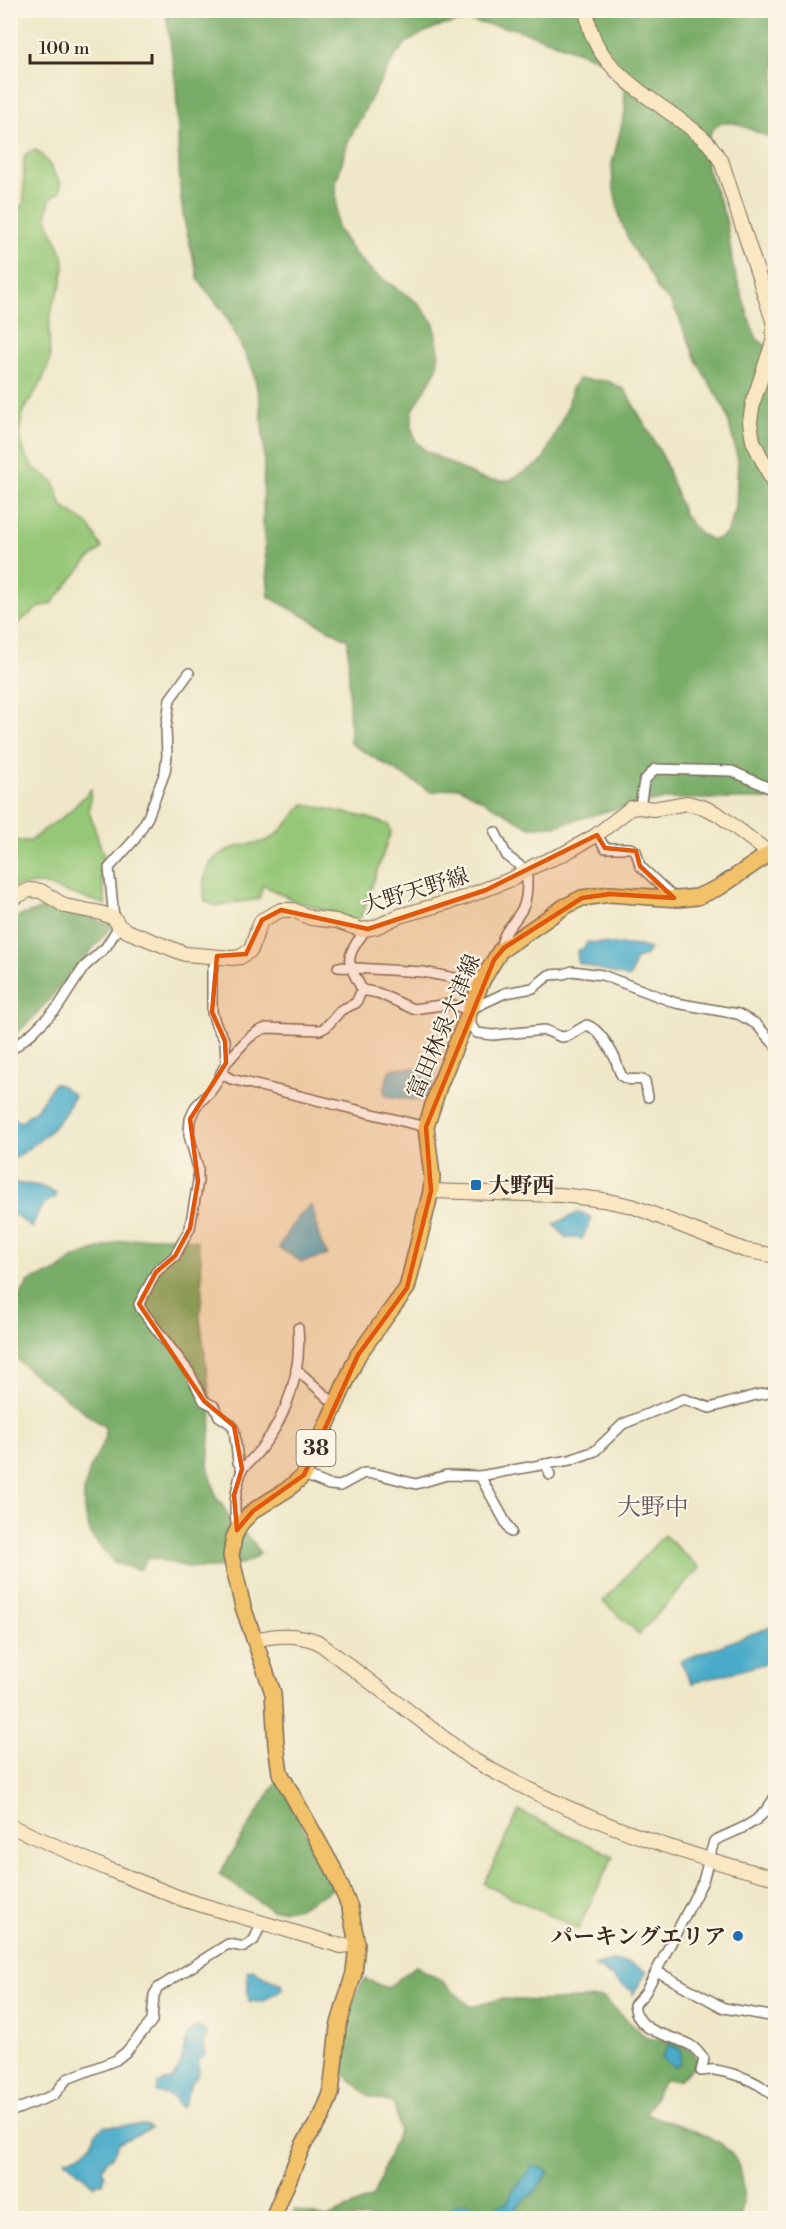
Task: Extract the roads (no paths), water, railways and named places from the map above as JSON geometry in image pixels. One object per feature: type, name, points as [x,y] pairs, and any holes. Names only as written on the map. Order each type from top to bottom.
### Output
[{"type":"main road","name":"富田林泉大津線","points":[[237,1530],[253,1511],[288,1489],[304,1474],[358,1355],[407,1288],[431,1191],[432,1176],[426,1127],[439,1086],[481,983],[500,951],[564,907],[582,898],[610,894],[697,897],[720,887],[773,852]]},
{"type":"main road","points":[[237,1530],[231,1556],[243,1607],[273,1693],[280,1773],[333,1868],[350,1908],[357,1944],[354,1973],[338,2027],[331,2094],[322,2116],[303,2145],[273,2218]]},
{"type":"street","points":[[587,10],[593,40],[612,68],[707,142],[722,162],[773,321],[773,342],[753,402],[750,422],[753,441],[776,488]]},
{"type":"street","points":[[10,1051],[58,1007],[84,967],[106,947],[117,922],[109,868],[135,839],[148,817],[165,772],[166,728],[170,699],[189,673]]},
{"type":"street","points":[[640,807],[644,781],[655,769],[732,771],[776,791]]},
{"type":"street","name":"大野天野線","points":[[10,900],[28,890],[41,891],[65,906],[101,913],[127,931],[185,954],[233,958],[251,950],[262,920],[281,910],[292,910],[321,920],[336,921],[356,928],[368,929],[399,916],[478,893],[527,871],[597,835],[631,808],[653,809],[687,803],[703,807],[773,852]]},
{"type":"street","points":[[495,832],[507,856],[527,871],[527,892],[524,905],[501,938],[500,951]]},
{"type":"street","points":[[597,835],[605,848],[630,848],[636,851],[640,866],[674,898]]},
{"type":"street","points":[[362,935],[349,958],[350,968],[362,990]]},
{"type":"street","points":[[199,955],[212,972]]},
{"type":"street","points":[[217,956],[212,972],[212,1012],[225,1041],[226,1063]]},
{"type":"street","points":[[338,967],[423,972],[481,983]]},
{"type":"street","points":[[470,1010],[477,1004],[505,993],[533,988],[549,975],[572,971],[602,975],[676,1003],[738,1014],[756,1024],[776,1046]]},
{"type":"street","points":[[362,990],[378,993],[413,1008],[448,1004],[470,1010]]},
{"type":"street","points":[[242,1469],[238,1462],[234,1429],[231,1424],[219,1416],[214,1406],[204,1401],[189,1372],[139,1304],[156,1272],[175,1256],[190,1228],[198,1168],[189,1135],[190,1119],[196,1106],[211,1091],[226,1063],[252,1034],[259,1030],[267,1028],[320,1030],[326,1027],[341,1010],[356,1004],[362,990]]},
{"type":"street","points":[[470,1010],[471,1026],[477,1033],[483,1034],[545,1030],[561,1037],[568,1036],[587,1026],[593,1027],[613,1055],[622,1076],[628,1080],[642,1079],[645,1081],[648,1097]]},
{"type":"street","points":[[221,1073],[231,1078],[426,1127]]},
{"type":"street","points":[[431,1191],[561,1195],[603,1200],[632,1206],[744,1250],[776,1256]]},
{"type":"street","points":[[237,1530],[234,1495],[242,1469],[258,1454],[269,1438],[291,1395],[300,1350],[298,1328]]},
{"type":"street","points":[[296,1369],[336,1405]]},
{"type":"street","points":[[304,1474],[329,1485],[340,1486],[364,1473],[416,1484],[447,1475],[480,1476],[570,1460],[595,1451],[623,1424],[684,1399],[710,1408],[776,1392]]},
{"type":"street","points":[[546,1464],[550,1475]]},
{"type":"street","points":[[480,1476],[511,1532]]},
{"type":"street","points":[[254,1640],[274,1635],[292,1635],[318,1642],[470,1758],[495,1773],[619,1831],[709,1861],[776,1878]]},
{"type":"street","points":[[776,1795],[760,1819],[731,1835],[714,1841],[703,1881],[645,1993],[634,2005],[635,2013],[648,2029],[693,2046],[704,2059],[701,2071],[713,2070],[759,2084],[776,2099]]},
{"type":"street","points":[[10,1826],[185,1900],[341,1946],[357,1944]]},
{"type":"street","points":[[10,2112],[54,2095],[67,2079],[121,2056],[152,2021],[154,1995],[158,1988],[228,1944],[244,1947],[254,1940],[261,1924]]},
{"type":"street","points":[[656,1971],[724,2008],[776,2017]]},
{"type":"water","points":[[587,942],[650,949],[645,956],[636,959],[629,978],[578,963],[577,951],[584,948]]},
{"type":"water","points":[[395,1068],[413,1068],[437,1073],[427,1102],[386,1096],[384,1091],[389,1071]]},
{"type":"water","points":[[54,1083],[74,1095],[69,1106],[48,1133],[11,1161],[11,1116],[20,1122],[37,1109]]},
{"type":"water","points":[[11,1181],[40,1186],[57,1194],[55,1198],[42,1206],[32,1228],[11,1214]]},
{"type":"water","points":[[309,1206],[312,1206],[319,1238],[328,1255],[302,1262],[279,1248],[292,1225]]},
{"type":"water","points":[[580,1212],[592,1218],[582,1239],[565,1237],[554,1224]]},
{"type":"water","points":[[775,1625],[775,1661],[692,1683],[680,1661]]},
{"type":"water","points":[[611,1961],[629,1963],[647,1972],[633,1994],[632,1990],[595,1966]]},
{"type":"water","points":[[253,1969],[264,1977],[280,1983],[283,1988],[262,2002],[249,2001],[247,1971]]},
{"type":"water","points":[[195,2027],[203,2029],[207,2034],[203,2043],[205,2054],[198,2062],[199,2075],[190,2087],[182,2108],[177,2104],[175,2098],[157,2092],[158,2083],[173,2079],[180,2065],[187,2036]]},
{"type":"water","points":[[669,2044],[681,2051],[680,2064],[675,2067],[662,2058]]},
{"type":"water","points":[[146,2125],[151,2128],[119,2143],[112,2157],[102,2169],[105,2175],[103,2183],[94,2186],[65,2160],[81,2154],[92,2144],[95,2134],[105,2126]]},
{"type":"water","points":[[534,2165],[549,2172],[537,2189],[516,2208],[514,2218],[454,2218],[449,2208],[460,2204],[472,2204],[486,2212],[507,2203],[512,2192]]},
{"type":"place","name":"大野西","points":[[476,1185]]},
{"type":"place","name":"パーキングエリア","points":[[738,1936]]},
{"type":"district","name":"大野中","points":[[653,1507]]}]
